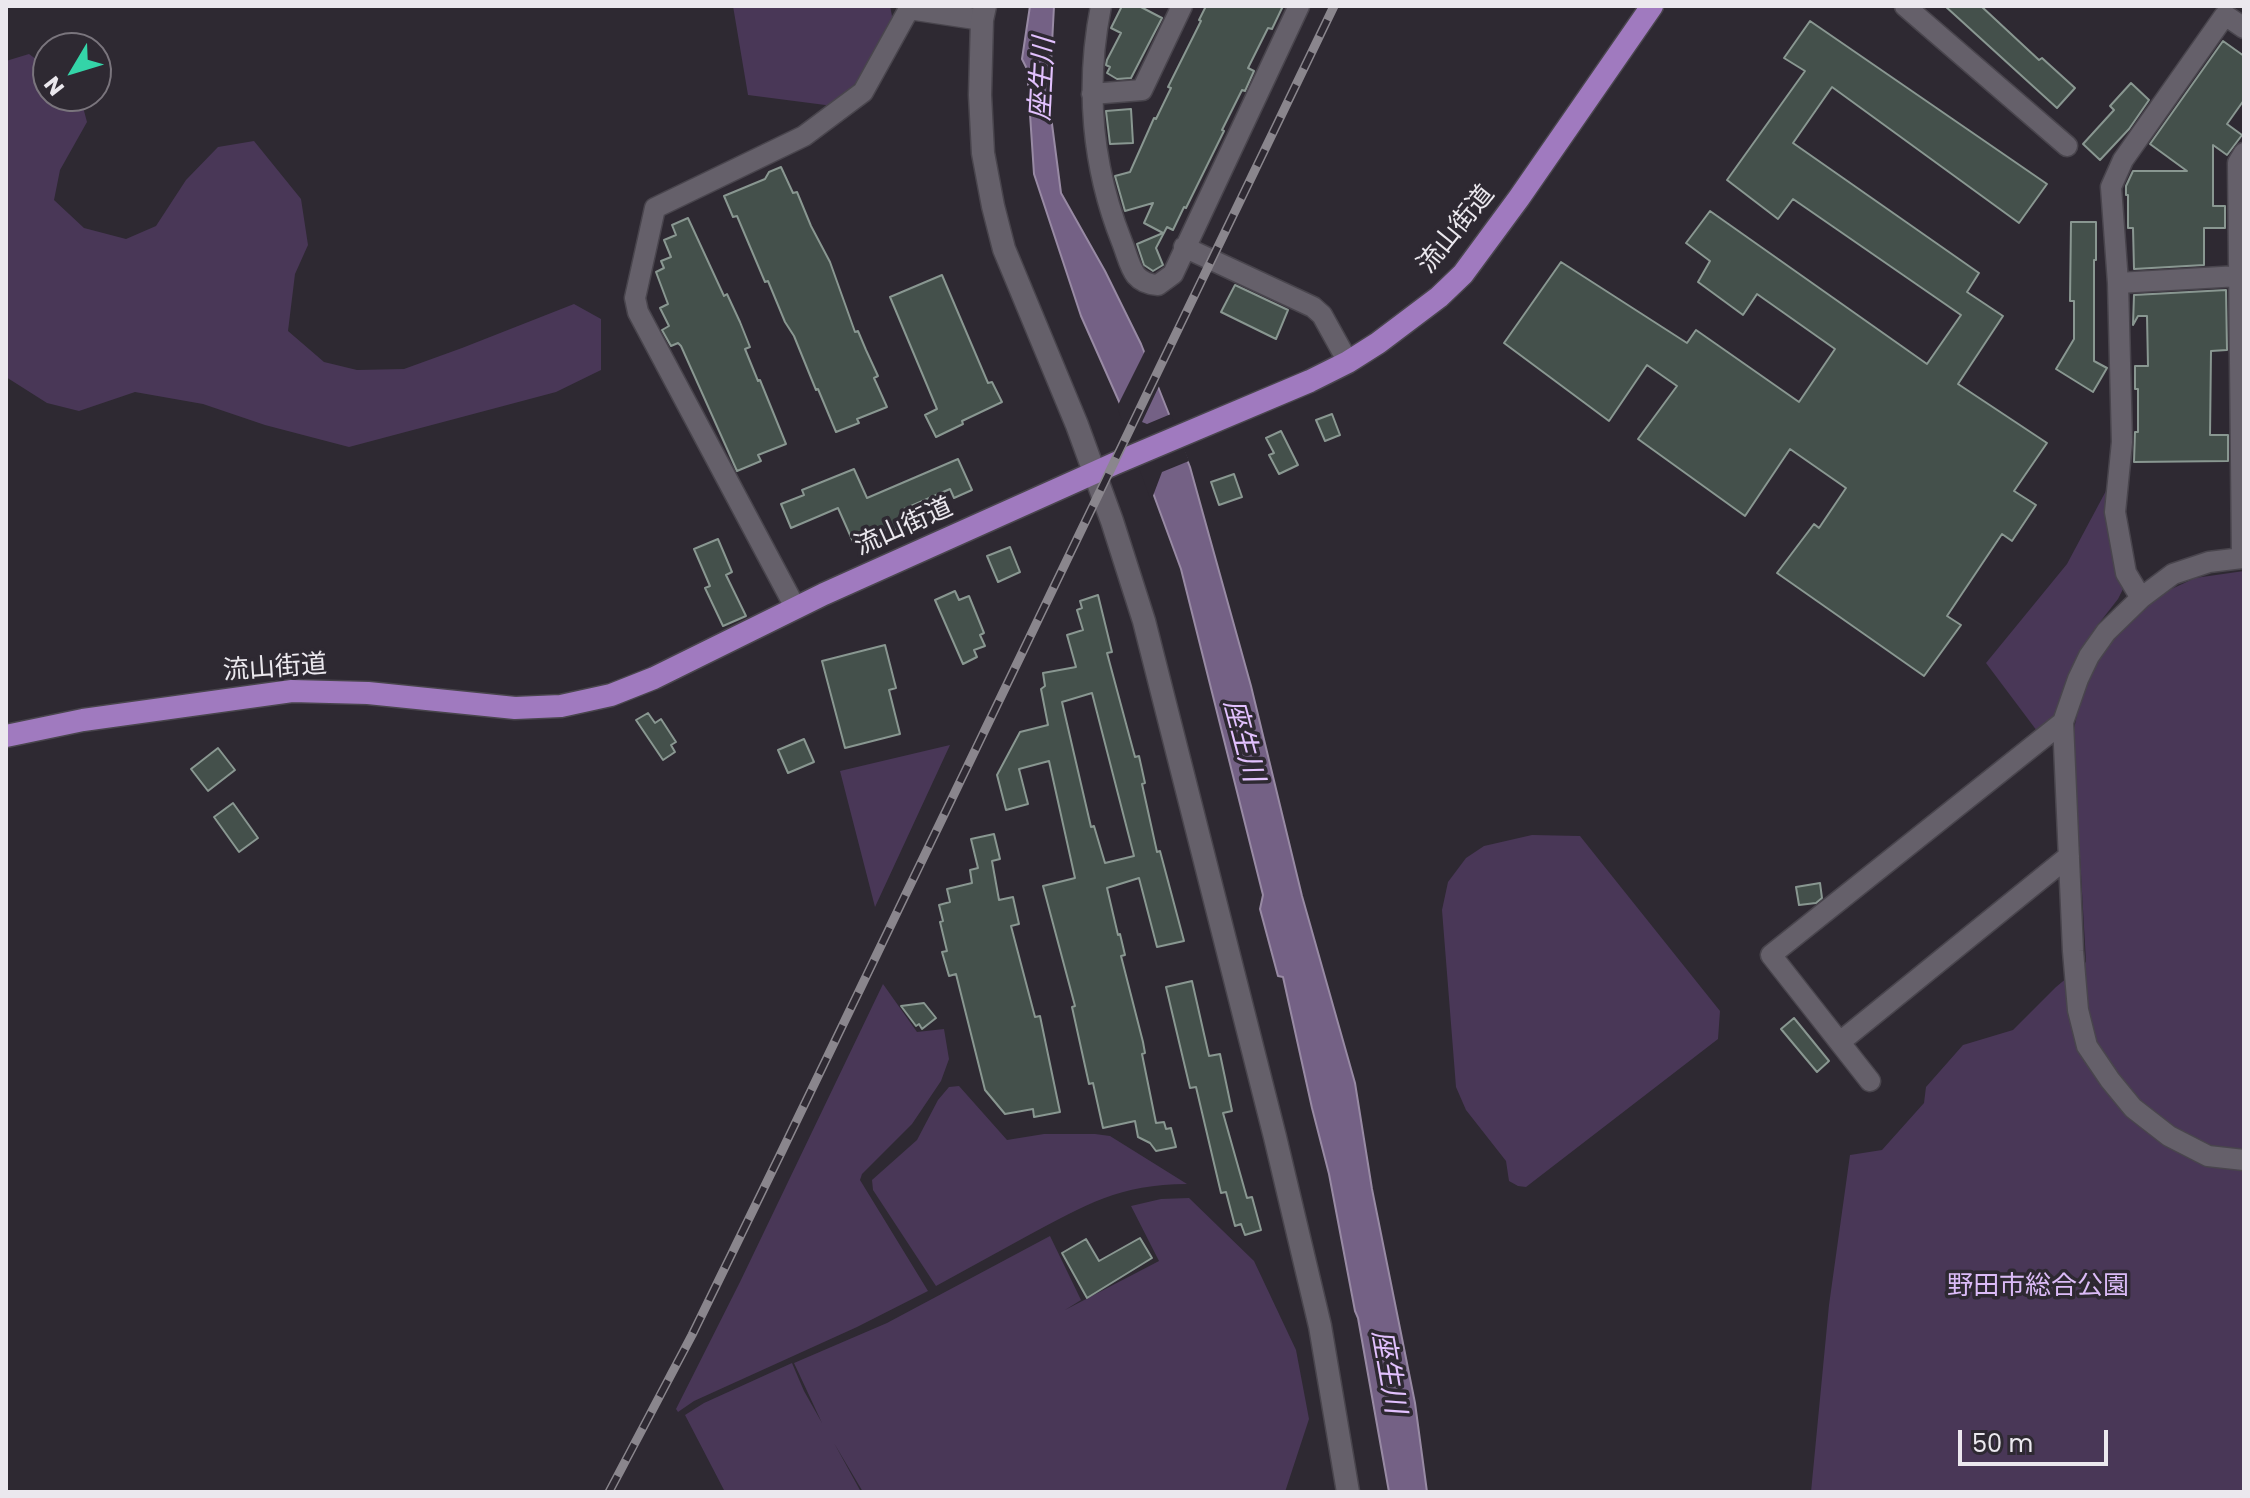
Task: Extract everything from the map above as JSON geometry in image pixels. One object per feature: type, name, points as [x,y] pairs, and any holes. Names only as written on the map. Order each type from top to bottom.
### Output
[{"type":"main road","name":"流山街道","points":[[6,736],[83,720],[292,691],[368,693],[515,708],[561,706],[611,695],[654,678],[795,607],[1116,463],[1310,381],[1378,343],[1439,297],[1463,274],[1652,6]]},
{"type":"street","points":[[1101,6],[1092,94],[1099,165],[1113,220],[1136,276],[1146,284],[1158,285],[1173,274],[1299,6]]},
{"type":"street","points":[[1092,94],[1142,90],[1182,6]]},
{"type":"street","points":[[1905,6],[2067,146]]},
{"type":"street","points":[[795,607],[638,312],[635,298],[655,208],[804,136],[863,92],[909,8],[984,13],[980,95],[983,153],[997,221],[1004,249],[1095,473],[1144,621],[1279,1151],[1320,1326],[1348,1492]]},
{"type":"street","points":[[2141,598],[2126,573],[2115,512],[2122,442],[2118,283],[2111,187],[2123,160],[2225,15],[2244,28]]},
{"type":"street","points":[[2244,153],[2238,163],[2241,181],[2242,558],[2209,562],[2173,574],[2141,598],[2106,632],[2089,656],[2063,722],[2078,1010],[2087,1046],[2133,1108],[2169,1136],[2208,1156],[2244,1160]]},
{"type":"street","points":[[1184,247],[1313,307],[1322,315],[1348,362]]},
{"type":"street","points":[[2118,283],[2239,276]]},
{"type":"street","points":[[1870,1081],[1771,955],[2063,722]]},
{"type":"street","points":[[1840,1042],[2069,856]]},
{"type":"green space","points":[[733,6],[890,6],[893,21],[860,79],[833,106],[748,95]]},
{"type":"green space","points":[[29,54],[32,56],[32,112],[84,112],[87,122],[60,170],[54,200],[84,228],[126,239],[156,226],[186,180],[218,147],[254,141],[301,199],[308,245],[295,274],[288,331],[324,362],[357,370],[404,369],[574,304],[601,319],[601,370],[556,392],[349,447],[265,425],[203,404],[135,392],[79,411],[47,403],[6,377],[6,61]]},
{"type":"green space","points":[[2107,489],[2115,569],[2125,585],[2076,660],[2060,713],[2037,731],[1986,663],[2067,564]]},
{"type":"green space","name":"野田市総合公園","points":[[2244,571],[2244,1492],[1811,1492],[1829,1305],[1850,1155],[1882,1150],[1924,1103],[1926,1087],[1963,1045],[2013,1030],[2086,962],[2073,734],[2081,695],[2097,658],[2111,637],[2148,600],[2195,578]]},
{"type":"green space","points":[[950,745],[875,907],[840,771]]},
{"type":"green space","points":[[1532,835],[1580,836],[1720,1011],[1718,1039],[1526,1187],[1509,1181],[1506,1161],[1466,1110],[1456,1087],[1442,910],[1448,882],[1466,858],[1484,846]]},
{"type":"green space","points":[[883,984],[917,1032],[944,1029],[949,1059],[941,1081],[912,1124],[862,1174],[860,1180],[928,1291],[694,1401],[678,1412],[676,1409]]},
{"type":"green space","points":[[959,1086],[1007,1140],[1044,1134],[1110,1136],[1187,1184],[1142,1188],[1104,1198],[1068,1214],[936,1286],[873,1190],[872,1180],[917,1140],[938,1100],[949,1087]]},
{"type":"green space","points":[[1189,1198],[1254,1261],[1296,1350],[1309,1419],[1285,1492],[863,1492],[834,1443],[861,1492],[725,1492],[685,1415],[704,1403],[792,1363],[822,1423],[794,1363],[887,1323],[1050,1236],[1081,1300],[1065,1310],[1159,1261],[1131,1206],[1161,1199]]},
{"type":"water","name":"座生川","points":[[1030,6],[1054,6],[1049,101],[1061,193],[1141,344],[1190,467],[1251,686],[1302,896],[1355,1083],[1372,1189],[1415,1403],[1427,1492],[1389,1492],[1329,1174],[1283,977],[1278,976],[1260,909],[1263,895],[1181,569],[1121,406],[1081,316],[1034,174],[1027,69],[1022,59]]},
{"type":"pier","points":[[1147,347],[1161,382],[1142,422],[1147,424],[1171,414],[1189,461],[1162,472],[1151,501],[1117,407]]},
{"type":"building","points":[[1122,6],[1139,6],[1162,18],[1131,78],[1117,79],[1107,73],[1110,67],[1106,65],[1121,33],[1111,28]]},
{"type":"building","points":[[1206,6],[1283,6],[1248,68],[1254,71],[1222,130],[1186,208],[1173,230],[1167,227],[1156,248],[1163,265],[1153,271],[1144,265],[1137,244],[1163,233],[1144,223],[1153,203],[1125,211],[1115,176],[1130,172]]},
{"type":"building","points":[[1945,6],[1981,6],[2039,60],[2042,58],[2075,88],[2057,108]]},
{"type":"building","points":[[1810,21],[2047,184],[2019,223],[1832,87],[1793,143],[1979,273],[1967,292],[2003,316],[1958,384],[2047,443],[2014,491],[2036,505],[2012,541],[2002,534],[1947,616],[1961,625],[1924,676],[1777,573],[1814,524],[1819,528],[1846,488],[1790,449],[1745,516],[1638,439],[1677,386],[1647,365],[1609,421],[1504,343],[1561,262],[1687,343],[1696,330],[1799,402],[1835,349],[1757,294],[1743,315],[1698,282],[1710,261],[1686,243],[1710,211],[1927,364],[1961,315],[1793,199],[1778,219],[1727,180],[1805,71],[1784,58]]},
{"type":"building","points":[[2223,41],[2244,56],[2244,100],[2227,124],[2242,135],[2227,155],[2213,145],[2213,206],[2225,206],[2225,228],[2204,228],[2204,265],[2134,269],[2133,228],[2128,228],[2126,186],[2133,171],[2187,171],[2150,144]]},
{"type":"building","points":[[2131,83],[2149,100],[2129,129],[2100,160],[2083,144],[2114,110],[2110,106]]},
{"type":"building","points":[[1131,109],[1133,143],[1110,144],[1106,111]]},
{"type":"building","points":[[781,167],[793,193],[797,192],[830,262],[855,332],[858,331],[878,376],[874,378],[887,407],[857,419],[859,423],[836,432],[768,281],[765,282],[737,216],[733,217],[724,196],[765,179],[769,172]]},
{"type":"building","points":[[688,218],[724,296],[727,294],[740,322],[750,347],[745,349],[786,444],[758,455],[761,461],[737,471],[681,346],[678,343],[671,346],[662,330],[669,326],[660,308],[668,304],[656,272],[664,268],[661,261],[671,257],[664,240],[676,235],[672,225]]},
{"type":"building","points":[[2071,222],[2096,222],[2094,361],[2107,368],[2093,392],[2056,369],[2074,339],[2074,301],[2070,301]]},
{"type":"building","points":[[942,275],[988,383],[992,382],[1002,402],[936,437],[925,415],[937,409],[890,297]]},
{"type":"building","points":[[1235,285],[1288,310],[1276,339],[1221,312]]},
{"type":"building","points":[[2226,290],[2227,350],[2211,351],[2210,435],[2228,435],[2228,461],[2134,462],[2135,432],[2138,432],[2135,366],[2148,366],[2147,316],[2138,316],[2133,325],[2134,295]]},
{"type":"building","points":[[1332,414],[1340,435],[1325,441],[1316,420]]},
{"type":"building","points":[[1281,431],[1298,465],[1279,474],[1269,455],[1274,453],[1266,438]]},
{"type":"building","points":[[958,459],[972,490],[954,498],[950,489],[904,509],[911,523],[892,531],[890,528],[854,544],[838,508],[791,528],[781,504],[804,495],[802,490],[854,469],[867,498]]},
{"type":"building","points":[[1234,474],[1242,497],[1219,505],[1211,482]]},
{"type":"building","points":[[718,539],[732,572],[726,575],[746,616],[723,626],[705,588],[710,586],[694,549]]},
{"type":"building","points":[[1010,547],[1020,572],[998,582],[987,556]]},
{"type":"building","points":[[955,591],[959,600],[969,596],[984,633],[980,635],[985,646],[974,650],[977,657],[963,664],[935,600]]},
{"type":"building","points":[[1098,595],[1112,652],[1107,653],[1135,757],[1139,756],[1157,852],[1160,851],[1184,941],[1157,947],[1139,878],[1107,888],[1125,955],[1121,956],[1143,1042],[1145,1053],[1142,1054],[1156,1123],[1164,1122],[1166,1129],[1171,1128],[1176,1147],[1156,1151],[1150,1143],[1138,1137],[1135,1121],[1103,1128],[1093,1083],[1089,1084],[1072,1007],[1075,1006],[1043,886],[1075,878],[1049,761],[1019,769],[1028,804],[1006,810],[997,775],[1020,732],[1048,725],[1041,689],[1045,686],[1043,673],[1076,667],[1067,635],[1083,630],[1077,610],[1082,608],[1080,601]],"holes":[[[1092,693],[1134,856],[1105,863],[1094,826],[1091,827],[1062,702]]]},
{"type":"building","points":[[885,645],[896,688],[889,690],[900,734],[845,748],[822,661]]},
{"type":"building","points":[[648,713],[655,723],[661,719],[676,742],[671,745],[675,752],[663,760],[636,720]]},
{"type":"building","points":[[804,739],[814,762],[788,773],[778,750]]},
{"type":"building","points":[[218,748],[235,770],[208,791],[191,769]]},
{"type":"building","points":[[233,803],[258,838],[239,852],[214,817]]},
{"type":"building","points":[[994,834],[1000,859],[992,861],[999,900],[1013,897],[1019,924],[1011,926],[1035,1017],[1040,1016],[1060,1112],[1034,1117],[1033,1109],[1005,1114],[985,1090],[956,974],[949,976],[942,952],[947,951],[939,905],[950,902],[947,889],[972,883],[970,870],[978,868],[971,839]]},
{"type":"building","points":[[1820,883],[1822,898],[1816,903],[1799,905],[1796,887]]},
{"type":"building","points":[[1192,981],[1209,1056],[1220,1054],[1232,1111],[1223,1113],[1247,1198],[1252,1197],[1261,1230],[1245,1235],[1241,1224],[1235,1226],[1226,1192],[1221,1193],[1196,1087],[1190,1088],[1166,987]]},
{"type":"building","points":[[924,1003],[936,1018],[922,1029],[919,1024],[916,1026],[901,1006]]},
{"type":"building","points":[[1794,1018],[1829,1061],[1817,1072],[1781,1029]]},
{"type":"building","points":[[1140,1238],[1152,1258],[1087,1298],[1062,1253],[1086,1239],[1099,1261]]},
{"type":"railway","points":[[609,1492],[692,1335],[781,1153],[1334,6]]}]
